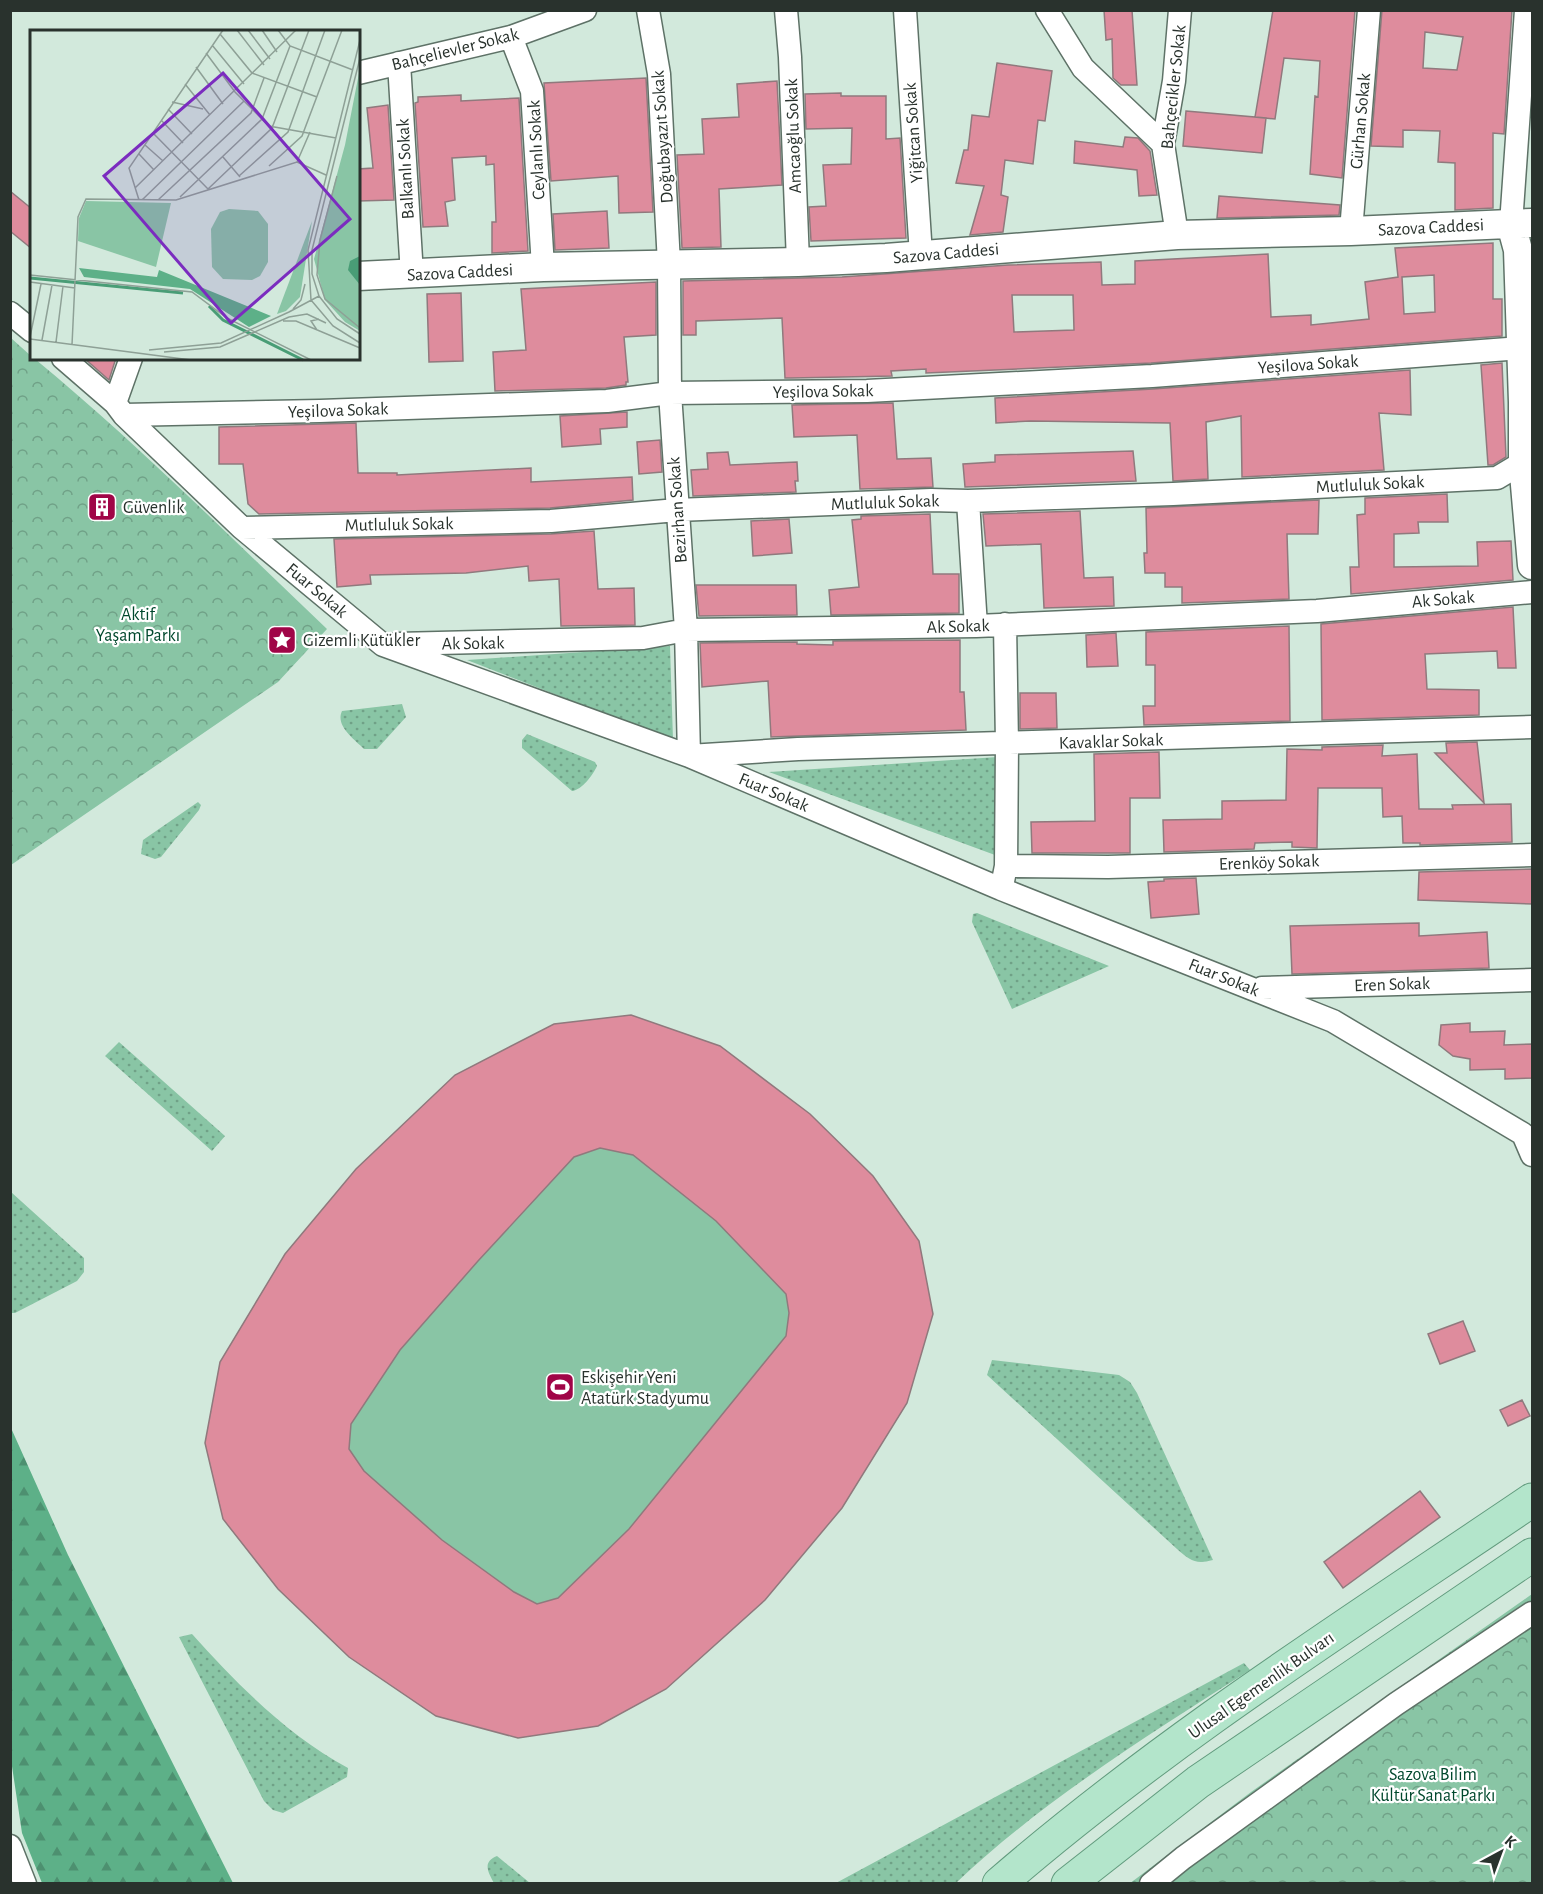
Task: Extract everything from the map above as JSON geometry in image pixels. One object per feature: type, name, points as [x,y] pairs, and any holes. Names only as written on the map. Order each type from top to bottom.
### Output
[{"type":"main road","name":"Ulusal Egemenlik Bulvarı","points":[[999,1884],[1037,1851],[1172,1746],[1533,1500]]},
{"type":"main road","points":[[1068,1884],[1198,1782],[1533,1555]]},
{"type":"street","name":"Bahçelievler Sokak","points":[[360,73],[511,37],[585,10]]},
{"type":"street","name":"Doğubayazıt Sokak","points":[[648,10],[659,74],[669,264]]},
{"type":"street","name":"Amcaoğlu Sokak","points":[[786,10],[798,262]]},
{"type":"street","name":"Yiğitcan Sokak","points":[[905,10],[921,255]]},
{"type":"street","points":[[1047,10],[1083,68],[1163,144]]},
{"type":"street","name":"Bahçecikler Sokak","points":[[1178,235],[1163,144],[1174,81],[1180,10]]},
{"type":"street","name":"Gürhan Sokak","points":[[1351,231],[1369,10]]},
{"type":"street","points":[[1526,10],[1522,223],[1518,250],[1533,565]]},
{"type":"street","name":"Ceylanlı Sokak","points":[[511,37],[532,91],[543,267]]},
{"type":"street","name":"Balkanlı Sokak","points":[[399,63],[412,275]]},
{"type":"street","name":"Sazova Caddesi","points":[[360,276],[543,267],[798,262],[1178,235],[1351,231],[1522,223]]},
{"type":"street","name":"Bezirhan Sokak","points":[[669,264],[670,393],[676,510],[686,630],[689,756]]},
{"type":"street","points":[[10,313],[30,329]]},
{"type":"street","name":"Yeşilova Sokak","points":[[120,409],[320,411],[607,401],[670,393],[867,391],[1152,376],[1521,348]]},
{"type":"street","name":"Fuar Sokak","points":[[65,360],[120,409],[242,528],[383,645],[689,756],[1001,889],[1333,1021],[1528,1133],[1533,1155]]},
{"type":"street","points":[[120,409],[131,360]]},
{"type":"street","name":"Mutluluk Sokak","points":[[242,528],[552,521],[676,510],[1173,494],[1497,478],[1528,460]]},
{"type":"street","points":[[968,501],[976,626]]},
{"type":"street","name":"Ak Sokak","points":[[383,645],[643,638],[686,630],[976,626],[1317,611],[1533,591]]},
{"type":"street","points":[[1001,889],[1006,866],[1005,624]]},
{"type":"street","name":"Kavaklar Sokak","points":[[689,756],[798,749],[1533,727]]},
{"type":"street","name":"Erenköy Sokak","points":[[1006,866],[1108,867],[1533,855]]},
{"type":"street","name":"Eren Sokak","points":[[1252,988],[1533,980]]},
{"type":"street","points":[[1151,1884],[1183,1858],[1396,1704],[1533,1613]]},
{"type":"street","points":[[10,1846],[25,1884]]},
{"type":"green space","name":"Aktif Yaşam Parkı","points":[[11,338],[30,355],[30,360],[36,360],[147,457],[327,629],[278,682],[11,865]]},
{"type":"green space","points":[[670,646],[673,740],[467,660]]},
{"type":"green space","points":[[402,704],[406,717],[377,749],[364,749],[347,732],[341,722],[342,711]]},
{"type":"green space","points":[[527,734],[595,762],[597,766],[583,785],[572,791],[522,748],[522,740]]},
{"type":"green space","points":[[998,757],[995,855],[769,772]]},
{"type":"green space","points":[[198,802],[201,805],[199,810],[161,857],[155,859],[141,854],[143,840]]},
{"type":"green space","points":[[977,913],[1109,966],[1012,1009],[972,922],[973,914]]},
{"type":"green space","name":"Eskişehir Yeni Atatürk Stadyumu","points":[[631,1015],[720,1046],[810,1114],[873,1176],[919,1241],[933,1314],[907,1403],[842,1508],[765,1600],[666,1689],[598,1726],[518,1738],[436,1716],[349,1657],[278,1589],[223,1519],[205,1443],[220,1362],[285,1254],[356,1169],[455,1075],[554,1024]]},
{"type":"green space","points":[[119,1042],[225,1136],[212,1151],[105,1056]]},
{"type":"green space","points":[[11,1192],[84,1258],[84,1272],[77,1281],[15,1313],[10,1313]]},
{"type":"green space","points":[[992,1360],[1119,1375],[1130,1382],[1213,1560],[1202,1562],[1193,1560],[1177,1549],[987,1375]]},
{"type":"green space","points":[[11,1428],[68,1555],[233,1883],[42,1883],[22,1833],[10,1753]]},
{"type":"green space","name":"Sazova Bilim Kültür Sanat Parkı","points":[[1532,1594],[1532,1883],[1129,1884],[1251,1792]]},
{"type":"green space","points":[[192,1634],[264,1708],[304,1740],[348,1768],[347,1777],[283,1813],[273,1810],[264,1801],[179,1637]]},
{"type":"green space","points":[[1244,1663],[1250,1670],[1060,1796],[989,1853],[956,1883],[836,1883]]},
{"type":"green space","points":[[497,1856],[530,1883],[494,1883],[488,1871],[488,1864],[492,1858]]},
{"type":"building","points":[[1104,10],[1132,10],[1137,85],[1121,85],[1113,78],[1112,39],[1106,40]]},
{"type":"building","points":[[1273,10],[1355,10],[1342,178],[1310,174],[1315,96],[1318,97],[1320,61],[1284,58],[1275,119],[1255,117]]},
{"type":"building","points":[[1382,10],[1512,10],[1504,134],[1493,133],[1493,208],[1455,210],[1455,163],[1438,162],[1440,131],[1403,130],[1403,147],[1371,146]],"holes":[[[1425,32],[1463,37],[1457,70],[1423,68]]]},
{"type":"building","points":[[997,63],[1052,71],[1045,121],[1038,120],[1033,164],[1005,160],[1001,195],[1008,197],[1003,232],[970,235],[984,186],[956,183],[964,150],[968,150],[972,115],[989,117]]},
{"type":"building","points":[[646,78],[653,212],[619,213],[618,176],[551,181],[544,83]]},
{"type":"building","points":[[777,81],[782,185],[719,189],[721,247],[682,248],[677,155],[704,154],[702,119],[739,117],[737,84]]},
{"type":"building","points":[[841,93],[841,96],[886,96],[886,139],[900,138],[906,238],[811,241],[809,207],[826,206],[823,165],[851,164],[852,128],[806,129],[805,94]]},
{"type":"building","points":[[461,95],[461,101],[519,98],[528,251],[492,253],[492,222],[496,222],[494,164],[486,165],[486,156],[452,158],[455,200],[445,202],[448,226],[423,227],[415,103],[418,102],[418,97]]},
{"type":"building","points":[[388,105],[394,200],[360,201],[360,169],[373,168],[367,108]]},
{"type":"building","points":[[1186,111],[1266,118],[1262,153],[1183,146]]},
{"type":"building","points":[[1125,137],[1138,138],[1150,151],[1157,195],[1139,196],[1137,170],[1074,163],[1075,141],[1123,147]]},
{"type":"building","points":[[10,191],[30,207],[30,247],[10,231]]},
{"type":"building","points":[[1219,196],[1340,205],[1339,215],[1217,218]]},
{"type":"building","points":[[607,211],[609,248],[555,250],[553,214]]},
{"type":"building","points":[[1493,243],[1493,299],[1502,299],[1502,336],[1151,363],[926,373],[926,369],[891,371],[892,376],[785,378],[782,318],[696,321],[696,335],[683,335],[683,281],[842,277],[1008,265],[1101,262],[1102,285],[1135,284],[1135,261],[1268,254],[1271,317],[1311,315],[1311,325],[1369,319],[1365,282],[1398,277],[1395,248]],"holes":[[[1434,275],[1435,312],[1404,314],[1402,277]],[[1012,295],[1073,295],[1074,330],[1014,332]]]},
{"type":"building","points":[[656,282],[656,335],[624,337],[628,382],[626,385],[606,388],[495,391],[493,352],[526,350],[521,289]]},
{"type":"building","points":[[461,293],[463,361],[429,362],[427,294]]},
{"type":"building","points":[[86,360],[115,360],[109,380]]},
{"type":"building","points":[[1502,363],[1506,457],[1493,465],[1488,465],[1481,365]]},
{"type":"building","points":[[1410,370],[1411,415],[1379,413],[1384,470],[1242,477],[1241,416],[1206,422],[1208,479],[1173,481],[1170,423],[1030,421],[996,423],[995,398]]},
{"type":"building","points":[[893,403],[897,459],[931,458],[933,487],[860,489],[857,435],[794,437],[792,405]]},
{"type":"building","points":[[627,412],[627,427],[600,429],[601,444],[562,447],[560,416]]},
{"type":"building","points":[[356,423],[358,473],[397,473],[397,475],[531,468],[531,482],[632,477],[633,500],[550,508],[259,514],[248,504],[243,464],[219,464],[219,427]]},
{"type":"building","points":[[660,440],[662,472],[639,474],[637,442]]},
{"type":"building","points":[[1133,451],[1136,481],[965,487],[963,464],[995,462],[995,455]]},
{"type":"building","points":[[728,452],[730,465],[797,462],[796,492],[693,496],[691,470],[708,469],[707,453]]},
{"type":"building","points":[[1447,494],[1448,522],[1418,522],[1419,533],[1394,534],[1394,567],[1478,566],[1477,542],[1511,541],[1513,580],[1351,594],[1350,567],[1359,567],[1357,515],[1365,514],[1365,498]]},
{"type":"building","points":[[1319,500],[1318,534],[1287,534],[1289,599],[1182,603],[1182,587],[1165,587],[1165,573],[1145,573],[1146,508]]},
{"type":"building","points":[[1080,511],[1084,578],[1113,577],[1114,606],[1044,608],[1041,544],[986,546],[983,514]]},
{"type":"building","points":[[930,514],[933,574],[959,574],[959,613],[831,615],[829,590],[859,587],[852,520],[861,519],[861,516]]},
{"type":"building","points":[[789,519],[792,553],[753,556],[751,521]]},
{"type":"building","points":[[594,531],[598,589],[634,588],[635,625],[561,626],[559,579],[529,581],[528,566],[466,573],[370,575],[371,584],[337,587],[334,539]]},
{"type":"building","points":[[696,585],[796,585],[797,615],[699,616]]},
{"type":"building","points":[[1513,607],[1516,668],[1498,668],[1497,651],[1425,654],[1427,689],[1479,690],[1479,715],[1322,720],[1321,624]]},
{"type":"building","points":[[1289,626],[1290,721],[1144,725],[1143,706],[1155,706],[1155,665],[1146,665],[1146,632]]},
{"type":"building","points":[[1116,633],[1118,666],[1087,667],[1086,635]]},
{"type":"building","points":[[960,640],[960,692],[964,692],[966,730],[771,737],[768,681],[702,687],[700,643],[797,642],[797,644],[833,645],[833,641]]},
{"type":"building","points":[[1020,693],[1056,693],[1057,728],[1020,729]]},
{"type":"building","points":[[1477,742],[1484,803],[1435,753],[1447,753],[1446,743]]},
{"type":"building","points":[[1383,745],[1382,756],[1417,754],[1419,809],[1453,809],[1452,805],[1511,804],[1512,842],[1420,845],[1420,843],[1403,843],[1402,816],[1383,817],[1382,788],[1318,788],[1317,848],[1292,847],[1292,842],[1255,843],[1254,849],[1164,852],[1163,820],[1222,819],[1222,801],[1286,800],[1287,749],[1322,750],[1322,747]]},
{"type":"building","points":[[1159,752],[1160,798],[1130,798],[1130,853],[1032,853],[1031,822],[1095,821],[1094,754]]},
{"type":"building","points":[[1533,869],[1533,904],[1418,900],[1419,872]]},
{"type":"building","points":[[1196,878],[1199,914],[1151,918],[1148,882]]},
{"type":"building","points":[[1419,923],[1419,936],[1487,932],[1489,968],[1292,974],[1290,926]]},
{"type":"building","name":"Eskişehir Yeni Atatürk Stadyumu","points":[[631,1015],[720,1046],[810,1114],[873,1176],[919,1241],[933,1314],[907,1403],[842,1508],[765,1600],[666,1689],[598,1726],[518,1738],[436,1716],[349,1657],[278,1589],[223,1519],[205,1443],[220,1362],[285,1254],[356,1169],[455,1075],[554,1024]],"holes":[[[600,1148],[633,1155],[716,1221],[786,1294],[789,1313],[786,1336],[629,1529],[558,1598],[537,1604],[514,1592],[442,1540],[364,1471],[349,1449],[351,1424],[400,1350],[574,1157]]]},
{"type":"building","points":[[1470,1023],[1470,1032],[1505,1031],[1504,1045],[1533,1044],[1533,1078],[1505,1079],[1505,1069],[1470,1070],[1470,1059],[1453,1056],[1439,1045],[1441,1025]]},
{"type":"building","points":[[1463,1321],[1475,1351],[1440,1364],[1428,1334]]},
{"type":"building","points":[[1522,1400],[1530,1416],[1508,1426],[1500,1410]]},
{"type":"building","points":[[1420,1491],[1440,1517],[1343,1588],[1324,1562]]},
{"type":"place","name":"Güvenlik","points":[[102,507]]},
{"type":"place","name":"Gizemli Kütükler","points":[[282,640]]},
{"type":"place","name":"Eskişehir Yeni Atatürk Stadyumu","points":[[560,1387]]}]
